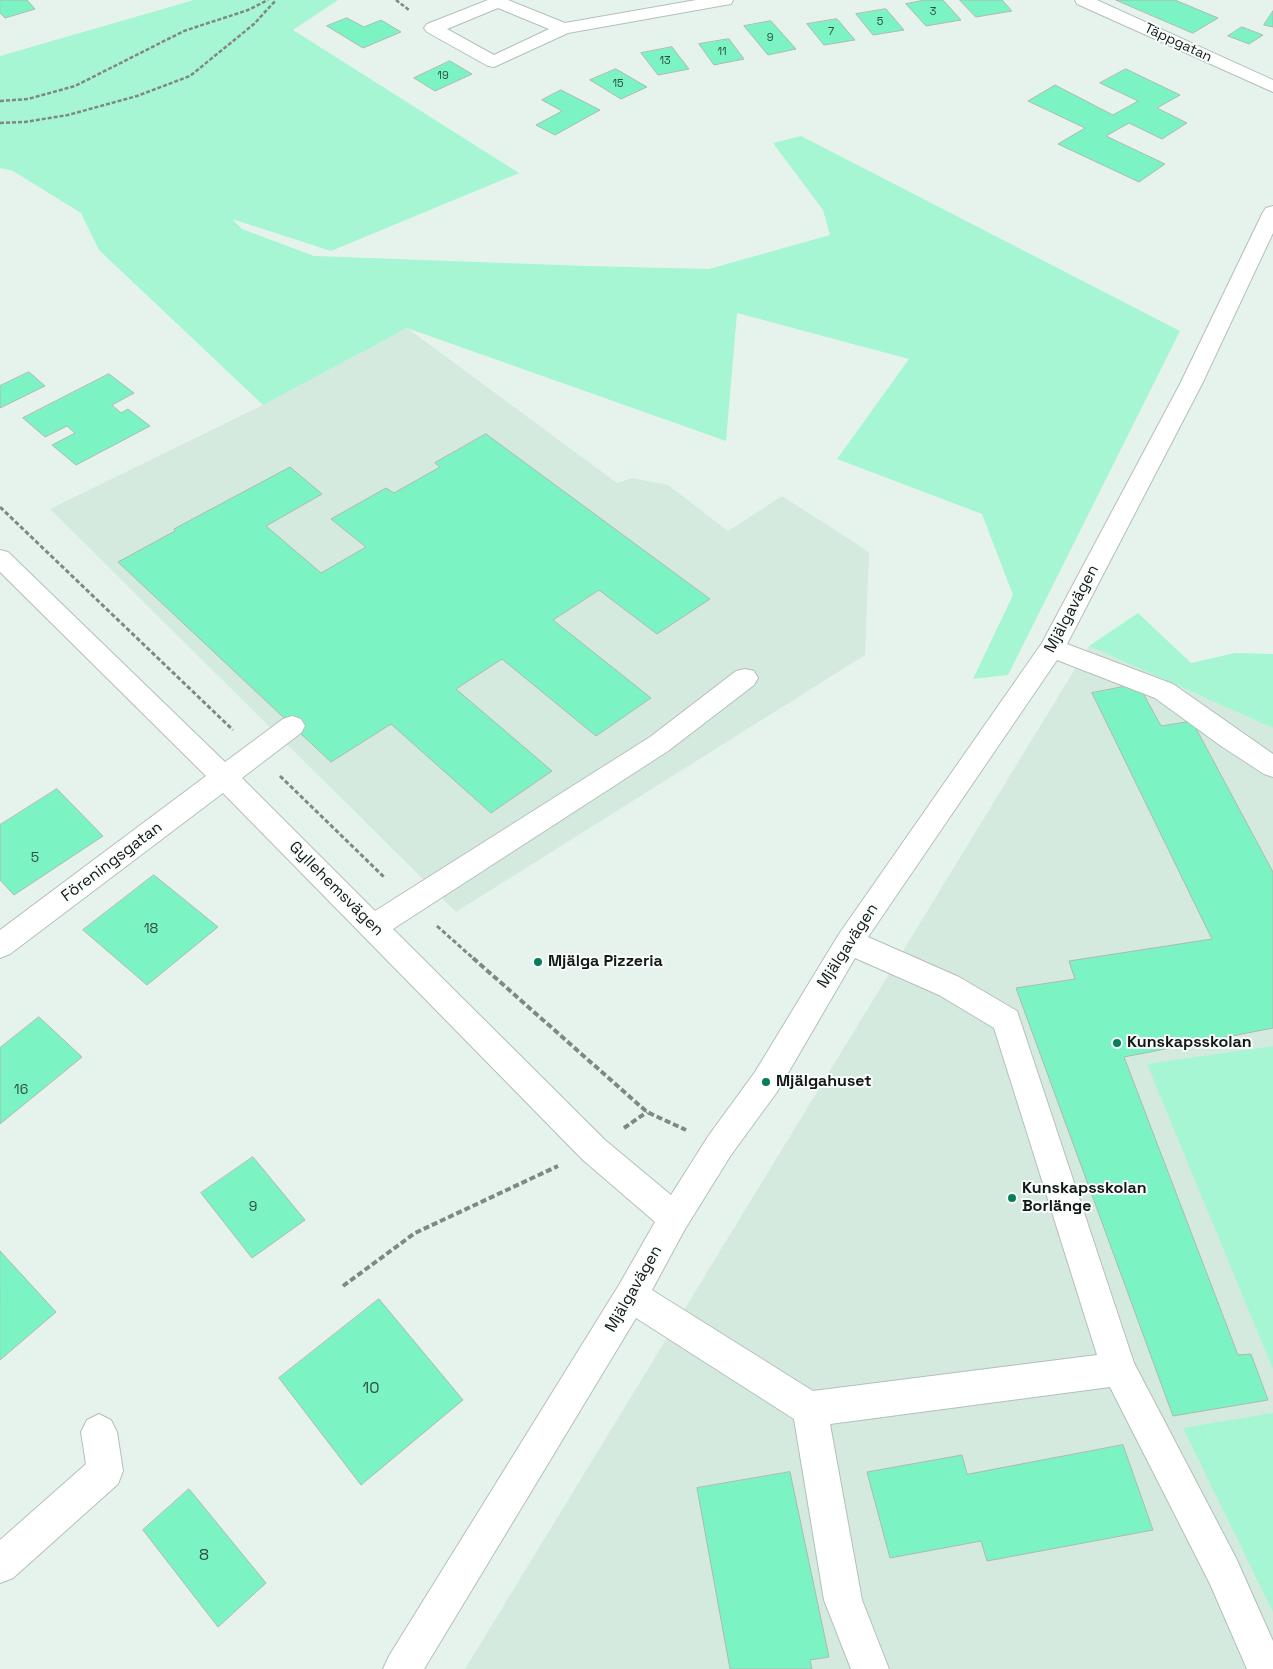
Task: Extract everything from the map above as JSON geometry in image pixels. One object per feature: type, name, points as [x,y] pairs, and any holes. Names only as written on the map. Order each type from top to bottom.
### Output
[{"type":"street","points":[[563,29],[498,2],[433,28],[494,62],[563,29],[725,0]]},
{"type":"street","name":"Täppgatan","points":[[1083,0],[1273,87]]},
{"type":"street","name":"Mjälgavägen","points":[[402,1669],[631,1296],[674,1218],[720,1145],[766,1082],[849,942],[1052,648],[1190,384],[1273,212]]},
{"type":"street","name":"Gyllehemsvägen","points":[[0,558],[374,926],[594,1150],[674,1218]]},
{"type":"street","points":[[1052,648],[1164,691],[1230,739],[1273,767]]},
{"type":"street","points":[[374,926],[659,744],[745,678]]},
{"type":"street","name":"Föreningsgatan","points":[[0,946],[292,726]]},
{"type":"street","points":[[849,942],[949,986],[1006,1020],[1119,1369],[1223,1571],[1266,1669]]},
{"type":"street","points":[[631,1296],[810,1409],[1119,1369]]},
{"type":"street","points":[[810,1409],[843,1600],[870,1669]]},
{"type":"street","points":[[0,1565],[105,1471],[99,1432]]},
{"type":"path","points":[[0,101],[28,99],[75,86],[184,31],[248,10],[268,0]]},
{"type":"path","points":[[0,123],[25,122],[68,115],[136,96],[190,76],[254,24],[276,0]]},
{"type":"path","points":[[0,507],[410,902],[647,1112],[720,1145]]},
{"type":"path","points":[[343,1286],[415,1233],[594,1150],[647,1112]]},
{"type":"shaded area","points":[[407,328],[617,483],[632,478],[668,485],[728,531],[782,496],[869,552],[865,655],[456,912],[50,509],[263,405]]},
{"type":"shaded area","name":"Kunskapsskolan Borlänge","points":[[1089,646],[1273,728],[1273,1669],[465,1669]]},
{"type":"green space","points":[[194,0],[338,0],[293,30],[519,173],[331,251],[232,219],[242,229],[314,256],[709,269],[830,235],[823,210],[773,143],[801,136],[1180,331],[1008,675],[973,679],[1013,595],[982,514],[837,459],[909,359],[737,313],[726,441],[407,328],[263,405],[99,250],[81,213],[13,171],[0,168],[0,56]]},
{"type":"green space","points":[[1138,613],[1191,663],[1235,653],[1273,654],[1273,728],[1089,646]]},
{"type":"green space","points":[[1273,1046],[1273,1369],[1147,1064]]},
{"type":"green space","points":[[1273,1413],[1273,1612],[1183,1428]]},
{"type":"building","points":[[0,0],[27,0],[35,9],[5,18],[0,13]]},
{"type":"building","points":[[925,0],[943,0],[961,20],[926,26],[906,4]]},
{"type":"building","points":[[960,0],[1002,0],[1012,11],[976,17]]},
{"type":"building","points":[[1116,0],[1175,0],[1218,18],[1193,33]]},
{"type":"building","points":[[886,9],[904,30],[873,35],[856,14]]},
{"type":"building","points":[[1273,11],[1273,27],[1264,25]]},
{"type":"building","points":[[347,18],[364,27],[381,20],[401,32],[363,48],[327,26]]},
{"type":"building","points":[[837,19],[855,40],[824,45],[807,24]]},
{"type":"building","points":[[771,21],[796,49],[768,55],[744,26]]},
{"type":"building","points":[[1242,27],[1263,35],[1249,44],[1228,36]]},
{"type":"building","points":[[729,39],[744,59],[714,65],[699,44]]},
{"type":"building","points":[[672,47],[689,69],[658,75],[641,53]]},
{"type":"building","points":[[450,61],[472,74],[435,91],[414,78]]},
{"type":"building","points":[[616,69],[647,87],[621,99],[590,80]]},
{"type":"building","points":[[1126,69],[1180,95],[1157,108],[1187,123],[1162,139],[1129,123],[1106,136],[1165,164],[1139,182],[1058,144],[1085,128],[1028,101],[1055,85],[1113,115],[1138,101],[1100,83]]},
{"type":"building","points":[[561,90],[600,110],[555,135],[536,125],[562,111],[542,100]]},
{"type":"building","points":[[29,372],[45,386],[0,408],[0,386]]},
{"type":"building","points":[[109,374],[134,393],[112,405],[121,413],[128,409],[150,426],[76,465],[52,445],[75,433],[67,426],[45,437],[23,418]]},
{"type":"building","points":[[486,434],[710,599],[657,634],[599,590],[553,620],[651,698],[596,736],[502,659],[456,689],[552,771],[491,813],[391,724],[331,762],[118,562],[175,531],[174,529],[290,467],[322,494],[266,526],[321,573],[366,547],[331,519],[386,488],[394,493],[440,467],[435,463]]},
{"type":"building","name":"Kunskapsskolan","points":[[1138,684],[1161,726],[1192,721],[1273,872],[1273,1028],[1124,1057],[1238,1355],[1251,1354],[1268,1400],[1173,1416],[1016,988],[1075,979],[1069,961],[1212,939],[1092,693]]},
{"type":"building","points":[[57,789],[103,836],[14,895],[0,880],[0,825]]},
{"type":"building","points":[[154,875],[218,927],[147,985],[83,930]]},
{"type":"building","points":[[39,1017],[82,1057],[0,1124],[0,1048]]},
{"type":"building","points":[[253,1157],[305,1220],[252,1258],[201,1193]]},
{"type":"building","points":[[0,1251],[56,1312],[0,1360]]},
{"type":"building","points":[[379,1299],[463,1400],[361,1485],[279,1378]]},
{"type":"building","points":[[1123,1445],[1153,1530],[987,1561],[981,1541],[890,1558],[867,1472],[962,1455],[967,1474]]},
{"type":"building","points":[[790,1472],[829,1657],[810,1660],[812,1669],[730,1669],[697,1488]]},
{"type":"building","points":[[189,1489],[266,1583],[218,1627],[143,1530]]},
{"type":"place","name":"Mjälga Pizzeria","points":[[538,962]]},
{"type":"place","name":"Kunskapsskolan","points":[[1117,1043]]},
{"type":"place","name":"Mjälgahuset","points":[[766,1082]]},
{"type":"place","name":"Kunskapsskolan Borlänge","points":[[1012,1198]]}]
